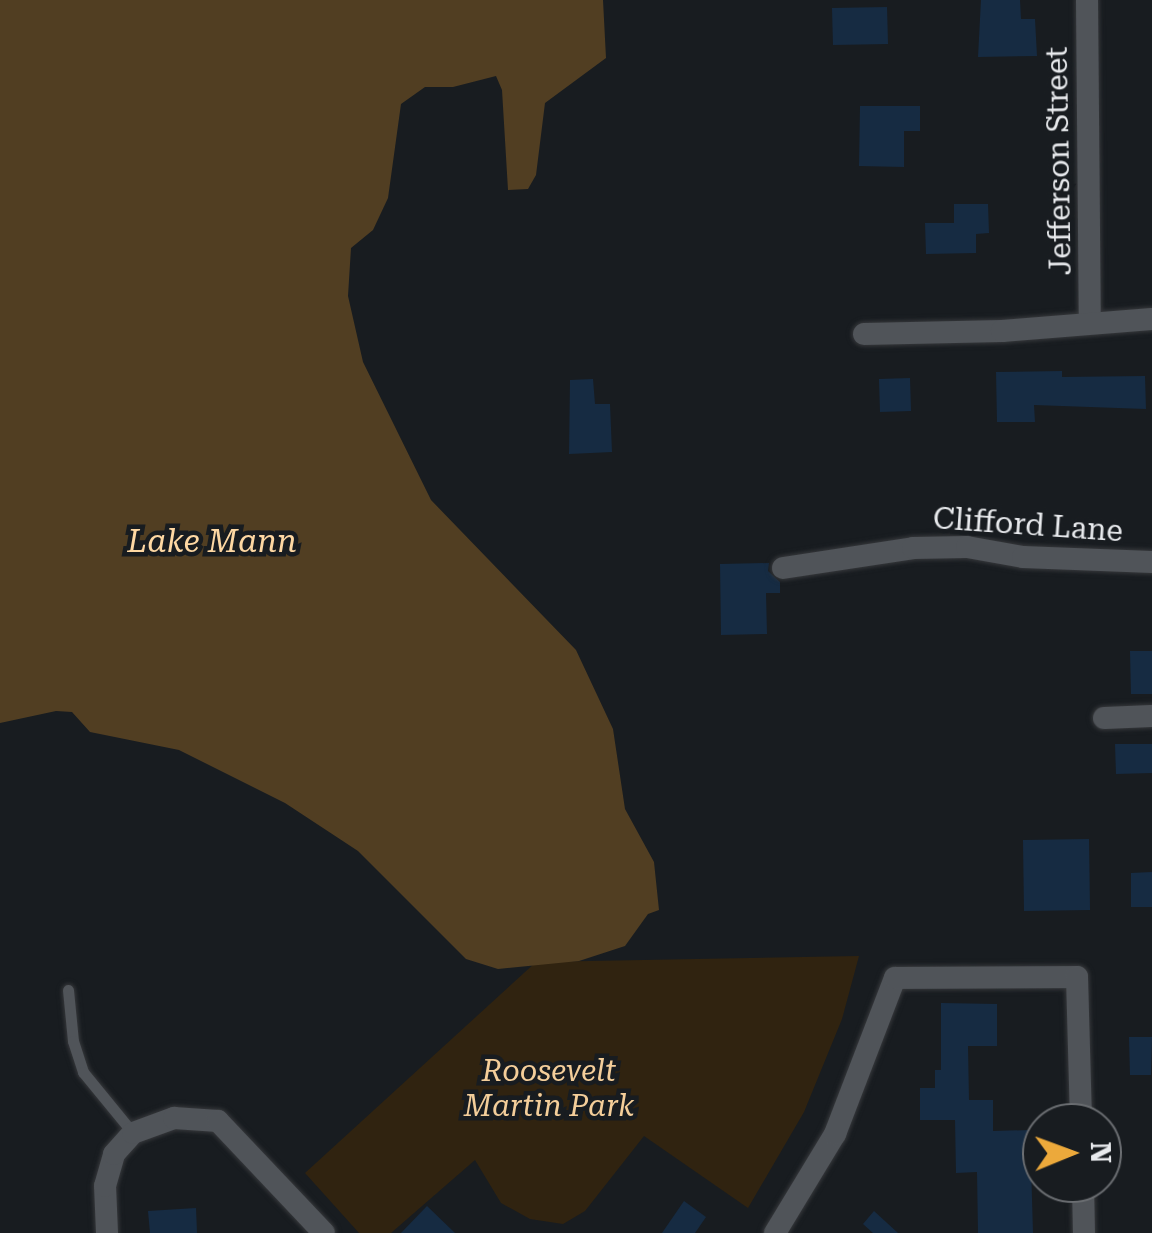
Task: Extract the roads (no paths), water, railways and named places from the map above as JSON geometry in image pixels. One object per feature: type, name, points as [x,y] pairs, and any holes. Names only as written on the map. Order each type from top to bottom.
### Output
[{"type":"street","name":"Jefferson Street","points":[[1087,0],[1090,322]]},
{"type":"street","points":[[864,334],[1002,331],[1152,319]]},
{"type":"street","name":"Clifford Lane","points":[[783,568],[913,548],[967,546],[1023,557],[1152,562]]},
{"type":"street","points":[[1104,718],[1152,716]]},
{"type":"street","points":[[776,1233],[835,1134],[895,978],[1078,977],[1081,1103]]},
{"type":"street","points":[[107,1233],[105,1186],[114,1154],[133,1133],[174,1118],[218,1121],[324,1233]]},
{"type":"street","points":[[1083,1203],[1084,1233]]},
{"type":"lane","points":[[68,990],[73,1041],[83,1072],[133,1133]]},
{"type":"water","name":"Lake Mann","points":[[0,0],[603,0],[606,58],[545,103],[536,175],[528,189],[508,190],[502,90],[496,76],[453,87],[425,87],[401,104],[388,198],[373,230],[351,248],[348,296],[363,362],[431,500],[576,650],[613,729],[625,809],[654,862],[659,910],[648,914],[625,946],[579,961],[498,969],[466,959],[358,851],[285,803],[179,750],[90,732],[72,712],[56,711],[0,723]]},
{"type":"park label","name":"Roosevelt Martin Park","points":[[549,1088]]}]
